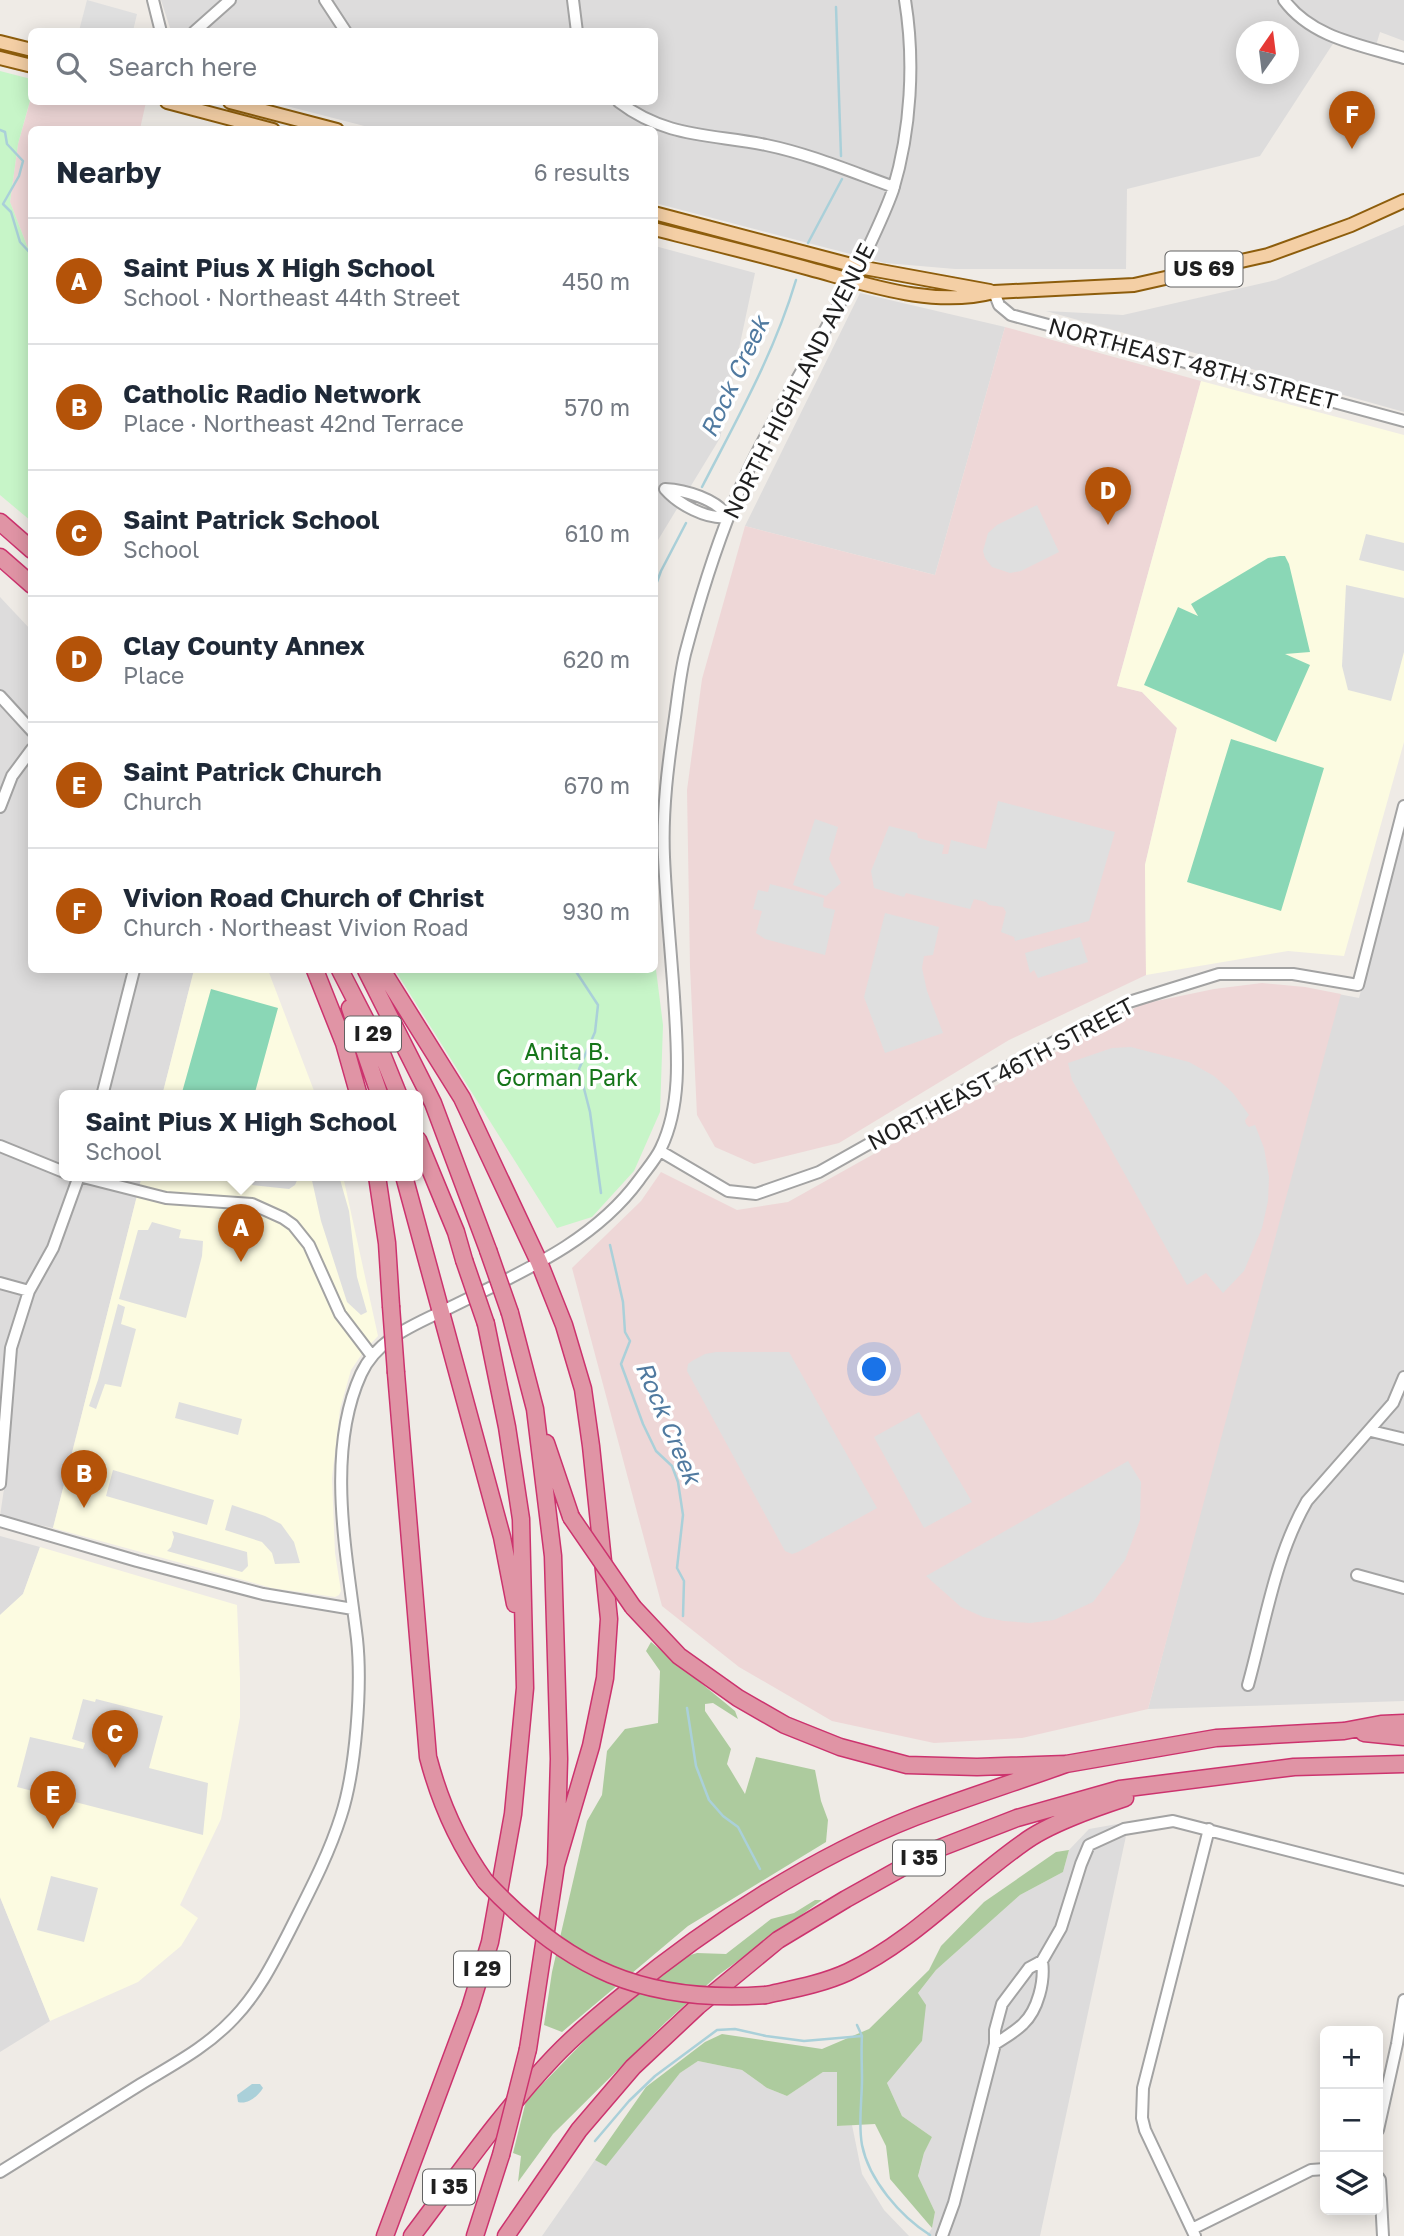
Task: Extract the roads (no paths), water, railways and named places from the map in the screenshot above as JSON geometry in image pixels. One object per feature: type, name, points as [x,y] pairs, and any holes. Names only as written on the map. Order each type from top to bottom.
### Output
[{"type":"highway","points":[[0,523],[28,547]]},
{"type":"highway","points":[[0,557],[28,582]]},
{"type":"highway","points":[[316,973],[344,1043],[357,1090]]},
{"type":"highway","points":[[341,973],[378,1090]]},
{"type":"highway","name":"I 29","points":[[342,973],[378,1044],[397,1090]]},
{"type":"highway","name":"I 29","points":[[368,973],[433,1103],[510,1313],[535,1409],[553,1556],[559,1759],[556,1865],[528,2049],[501,2155],[475,2236]]},
{"type":"highway","points":[[384,973],[462,1098],[539,1262],[564,1325],[583,1389],[609,1619],[605,1678],[592,1746],[556,1865]]},
{"type":"highway","name":"I 29","points":[[385,2236],[470,2008],[490,1942],[513,1814],[525,1688],[521,1520],[508,1427],[486,1324],[456,1232],[423,1152]]},
{"type":"highway","points":[[378,1181],[387,1243],[428,1757],[435,1786],[449,1822],[468,1857],[485,1881],[516,1914],[541,1935],[581,1961],[605,1972],[669,1992],[718,1997],[766,1995],[805,1987],[858,1967],[914,1932],[1025,1841],[1091,1809],[1174,1782]]},
{"type":"highway","points":[[405,1181],[505,1547],[525,1688]]},
{"type":"highway","points":[[535,1409],[571,1517],[633,1607],[679,1656],[738,1698],[785,1725],[840,1747],[907,1765],[977,1767],[1066,1764]]},
{"type":"highway","points":[[1344,1731],[1404,1723]]},
{"type":"highway","name":"I 35","points":[[412,2236],[486,2137],[553,2057],[590,2022],[699,1937],[814,1865],[901,1824],[1066,1764],[1216,1738],[1344,1731],[1404,1737]]},
{"type":"highway","name":"I 35","points":[[506,2236],[579,2130],[633,2067],[698,2006],[778,1940],[932,1851],[1017,1818],[1120,1788],[1294,1767],[1404,1764]]},
{"type":"main road","points":[[0,42],[28,49]]},
{"type":"main road","points":[[0,58],[28,65]]},
{"type":"main road","points":[[178,105],[258,126]]},
{"type":"main road","points":[[241,105],[322,126]]},
{"type":"main road","name":"US 69","points":[[658,230],[892,290],[949,298],[973,298],[994,292],[1134,285],[1268,255],[1351,225],[1404,201]]},
{"type":"main road","name":"US 69","points":[[658,214],[859,267],[994,292]]},
{"type":"street","points":[[153,0],[161,28]]},
{"type":"street","points":[[198,28],[230,0]]},
{"type":"street","points":[[325,0],[343,28]]},
{"type":"street","name":"NORTH HIGHLAND AVENUE","points":[[372,1356],[384,1343],[418,1322],[575,1242],[599,1224],[627,1196],[660,1151],[670,1123],[676,1088],[677,1053],[664,853],[668,760],[684,660],[708,572],[727,517],[765,436],[852,281],[894,187],[902,153],[910,93],[911,32],[905,0]]},
{"type":"street","points":[[1284,0],[1296,16],[1319,31],[1404,58]]},
{"type":"street","points":[[573,2],[577,28]]},
{"type":"street","points":[[624,105],[642,117],[673,130],[766,145],[894,187]]},
{"type":"street","name":"NORTHEAST 48TH STREET","points":[[994,292],[999,305],[1011,315],[1404,421]]},
{"type":"street","points":[[665,489],[680,490],[722,508],[727,517],[718,518],[674,500],[665,489]]},
{"type":"street","points":[[0,696],[28,727]]},
{"type":"street","points":[[0,807],[12,776],[28,754]]},
{"type":"street","name":"NORTHEAST 46TH STREET","points":[[660,1151],[728,1191],[756,1195],[819,1172],[961,1091],[1129,1002],[1219,974],[1293,974],[1358,985],[1404,806]]},
{"type":"street","points":[[104,1090],[133,973]]},
{"type":"street","points":[[0,1146],[59,1170]]},
{"type":"street","points":[[0,1484],[3,1404],[11,1348],[29,1291],[53,1248],[77,1181]]},
{"type":"street","points":[[0,2172],[200,2048],[233,2019],[268,1973],[323,1865],[343,1812],[353,1755],[360,1667],[342,1502],[344,1437],[352,1399],[363,1369],[372,1356],[340,1314],[309,1245],[283,1218],[252,1204],[166,1198],[99,1181]]},
{"type":"street","points":[[0,1283],[29,1291]]},
{"type":"street","points":[[1248,1685],[1282,1557],[1298,1517],[1307,1501],[1371,1431],[1396,1398],[1404,1377]]},
{"type":"street","points":[[1371,1431],[1404,1439]]},
{"type":"street","points":[[0,1521],[137,1562],[262,1594],[354,1609]]},
{"type":"street","points":[[1357,1575],[1404,1588]]},
{"type":"street","points":[[942,2236],[954,2203],[995,2044],[995,2030],[1002,2004],[1029,1968],[1042,1961],[1061,1928],[1089,1845],[1124,1829],[1173,1821],[1404,1880]]},
{"type":"street","points":[[1209,1829],[1143,2088],[1145,2130],[1194,2233],[1311,2171],[1320,2170]]},
{"type":"street","points":[[995,2044],[1025,2023],[1038,1999],[1044,1975],[1042,1961]]},
{"type":"street","points":[[1383,2107],[1404,2000]]},
{"type":"street","points":[[1382,2215],[1383,2236]]},
{"type":"water","points":[[252,2084],[260,2084],[263,2088],[252,2099],[238,2102],[237,2095]]},
{"type":"waterway","name":"Rock Creek","points":[[836,7],[841,156]]},
{"type":"waterway","points":[[0,130],[5,132],[7,144],[23,161],[19,176],[3,204],[11,212],[20,242],[28,251]]},
{"type":"waterway","name":"Rock Creek","points":[[808,243],[842,179]]},
{"type":"waterway","name":"Rock Creek","points":[[702,487],[766,360],[796,280]]},
{"type":"waterway","name":"Rock Creek","points":[[658,579],[686,523]]},
{"type":"waterway","name":"Rock Creek","points":[[577,973],[598,1005],[595,1032],[579,1069],[590,1112],[601,1193]]},
{"type":"waterway","name":"Rock Creek","points":[[610,1245],[623,1302],[625,1332],[630,1341],[621,1364],[656,1451],[672,1466],[678,1482],[683,1515],[677,1568],[684,1581],[683,1616]]},
{"type":"waterway","name":"Rock Creek","points":[[687,1708],[696,1766],[709,1800],[723,1816],[738,1827],[760,1869]]},
{"type":"waterway","name":"Rock Creek","points":[[857,2025],[862,2036],[860,2128],[866,2158],[887,2196],[908,2218],[930,2235]]},
{"type":"waterway","points":[[595,2141],[629,2101],[655,2076],[717,2030],[735,2029],[804,2041],[862,2036]]},
{"type":"place","name":"Vivion Road Church of Christ","points":[[1352,149]]},
{"type":"place","name":"Clay County Annex","points":[[1108,525]]},
{"type":"place","name":"Saint Pius X High School","points":[[241,1262]]},
{"type":"place","name":"Catholic Radio Network","points":[[84,1508]]},
{"type":"place","name":"Saint Patrick School","points":[[115,1768]]},
{"type":"place","name":"Saint Patrick Church","points":[[53,1829]]},
{"type":"park label","name":"Anita B. Gorman Park","points":[[567,1065]]}]
